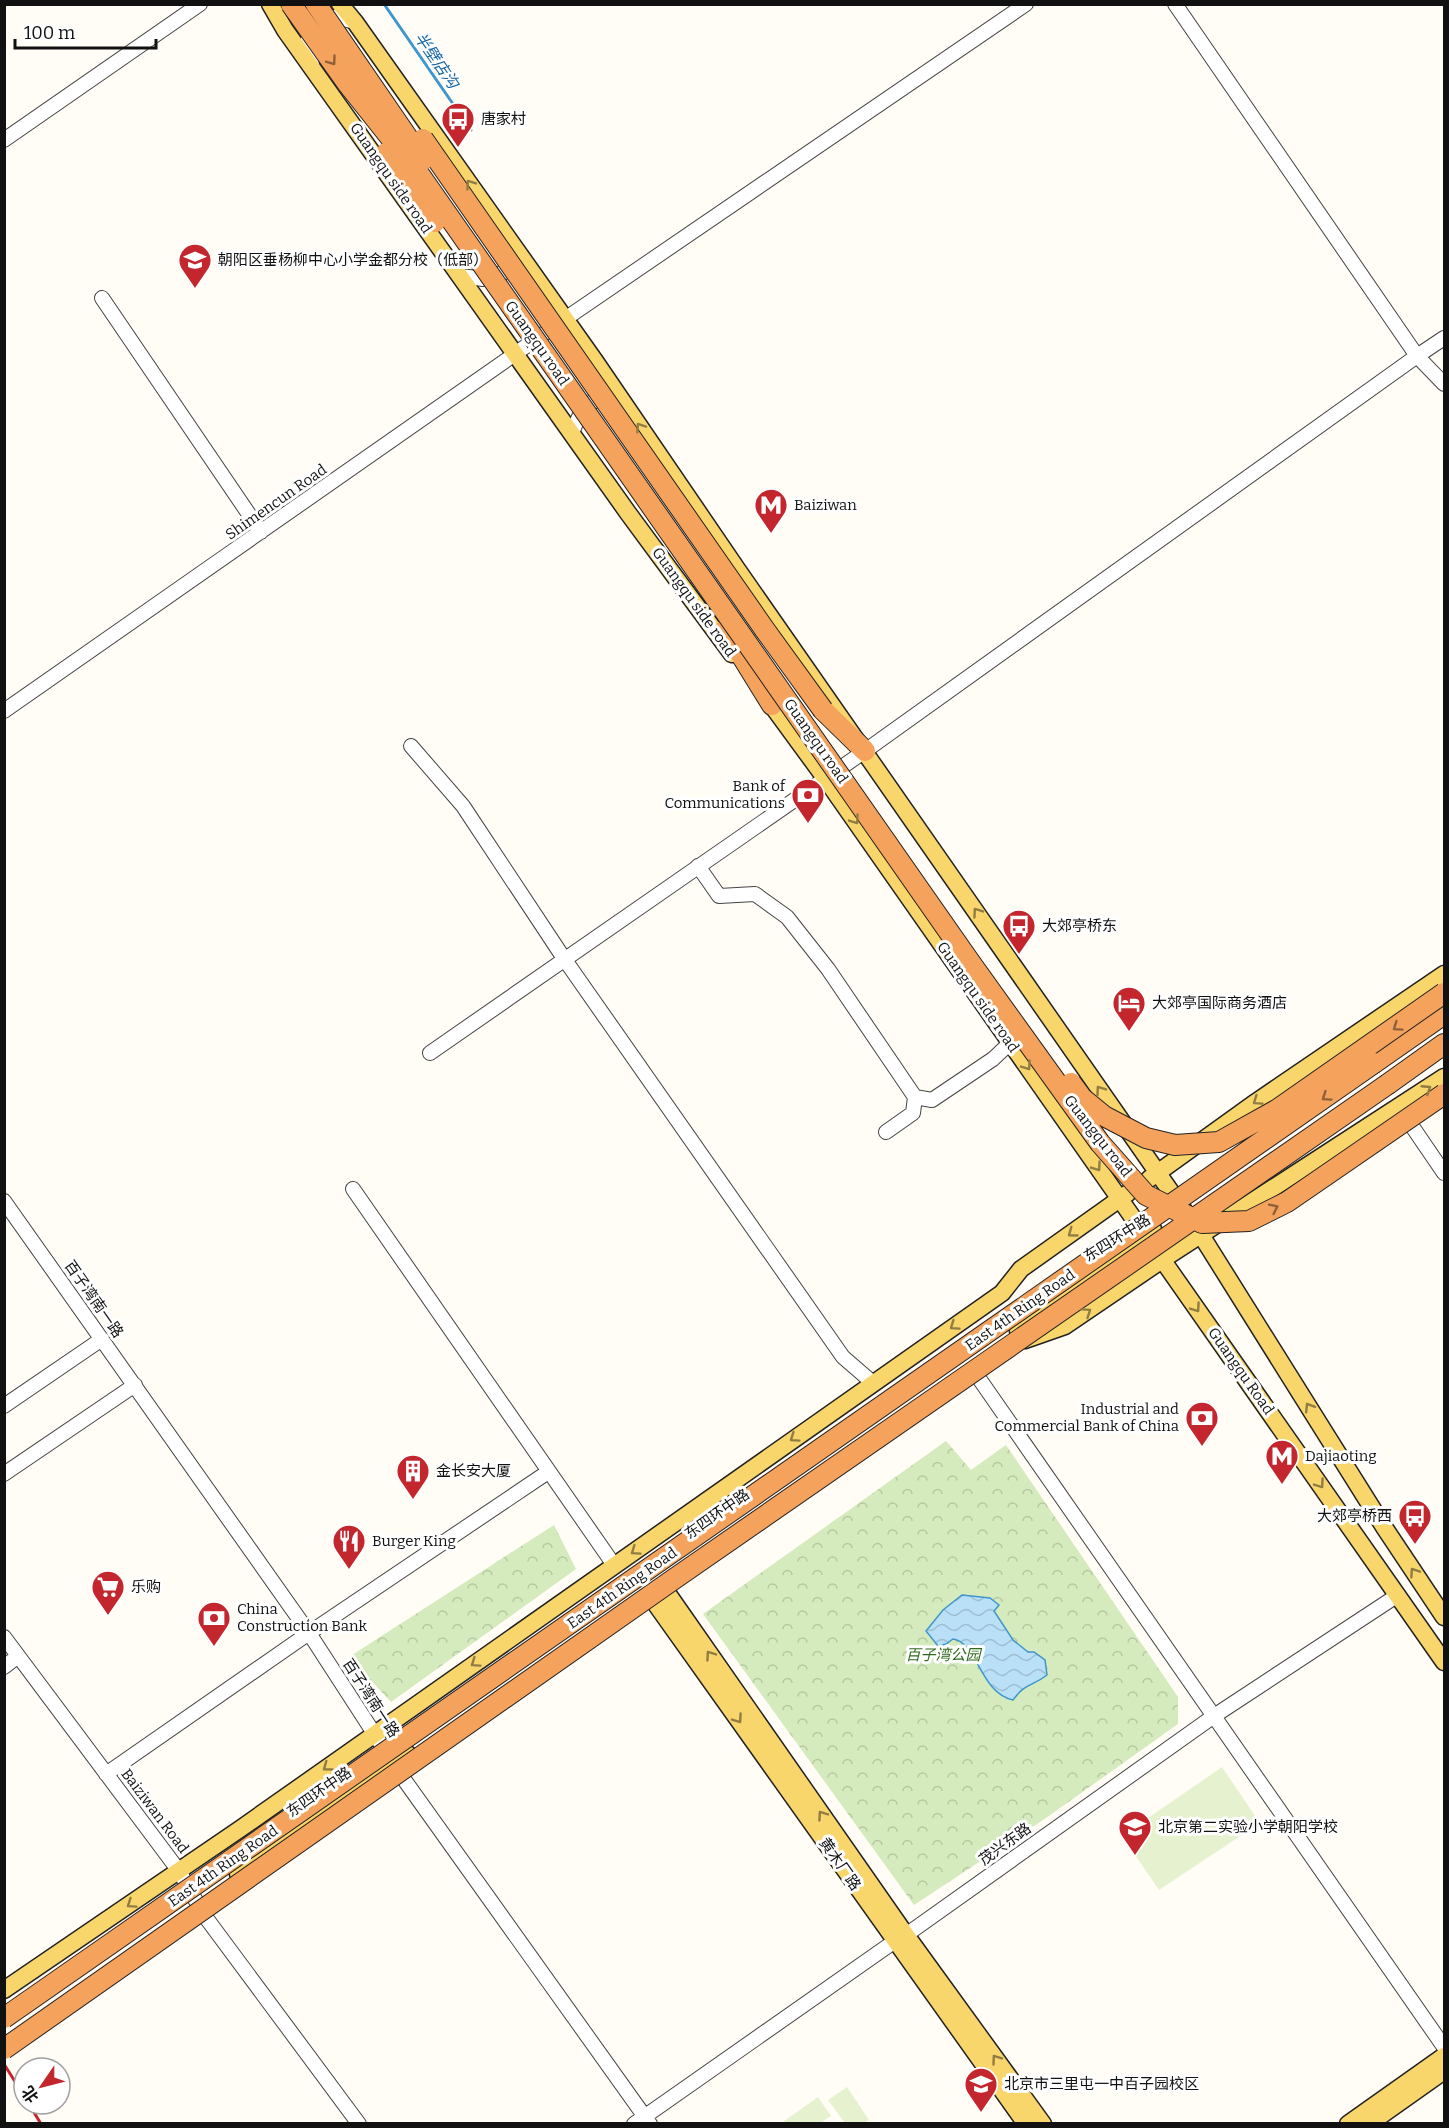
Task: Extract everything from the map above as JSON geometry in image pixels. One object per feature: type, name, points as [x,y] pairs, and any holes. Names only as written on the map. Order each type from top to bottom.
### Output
[{"type":"highway","name":"Guangqu road","points":[[291,4],[347,82],[417,171],[1017,1029],[1100,1143],[1146,1195],[1202,1223],[1249,1221],[1287,1202],[1444,1094]]},
{"type":"highway","name":"Guangqu road","points":[[315,4],[1028,1026],[1082,1098],[1104,1116],[1146,1138],[1175,1145],[1219,1142],[1278,1109],[1444,993]]},
{"type":"highway","points":[[352,58],[406,116],[822,710],[865,751]]},
{"type":"highway","points":[[347,82],[375,137],[725,629],[772,705]]},
{"type":"highway","name":"East 4th Ring Road","points":[[20,2021],[1444,1014]]},
{"type":"highway","name":"East 4th Ring Road","points":[[4,2049],[683,1572],[1444,1044]]},
{"type":"main road","name":"Guangqu side road","points":[[270,4],[285,30],[716,634],[825,778],[1119,1199]]},
{"type":"main road","points":[[339,4],[355,22],[623,401],[1157,1173]]},
{"type":"main road","name":"东四环中路","points":[[379,1740],[614,1565],[1002,1293],[1021,1269],[1256,1102],[1444,974]]},
{"type":"main road","points":[[1010,1043],[1025,1043],[1040,1055],[1157,1218],[1201,1235]]},
{"type":"main road","name":"东四环中路","points":[[1035,1337],[1065,1326],[1162,1260],[1444,1077]]},
{"type":"main road","points":[[1052,1102],[1072,1110],[1095,1132]]},
{"type":"main road","name":"Guangqu Road","points":[[1157,1173],[1201,1235],[1384,1527],[1444,1617]]},
{"type":"main road","name":"Guangqu Road","points":[[1119,1199],[1444,1662]]},
{"type":"main road","name":"东四环中路","points":[[4,1990],[183,1877],[379,1740],[984,1328],[1064,1282],[1179,1203]]},
{"type":"main road","name":"东四环中路","points":[[20,2021],[202,1910],[292,1832],[399,1771],[998,1347],[1064,1282]]},
{"type":"main road","points":[[984,1328],[1002,1293]]},
{"type":"main road","points":[[998,1347],[1035,1337]]},
{"type":"main road","points":[[662,1599],[901,1938],[1026,2124]]},
{"type":"main road","name":"东四环中路","points":[[20,2021],[183,1877]]},
{"type":"main road","points":[[901,1938],[1043,2124]]},
{"type":"main road","points":[[1348,2124],[1444,2056]]},
{"type":"main road","points":[[1369,2124],[1444,2071]]},
{"type":"street","points":[[4,140],[200,4]]},
{"type":"street","name":"Shimencun Road","points":[[4,711],[565,319],[1026,4]]},
{"type":"street","points":[[1175,4],[1417,356],[1444,384]]},
{"type":"street","points":[[313,68],[307,42],[316,23],[335,17],[355,22]]},
{"type":"street","points":[[461,276],[483,279],[499,277],[507,267],[510,241]]},
{"type":"street","points":[[102,298],[261,532]]},
{"type":"street","points":[[430,1053],[865,751],[1444,338]]},
{"type":"street","points":[[572,433],[579,413],[597,399],[610,397],[623,401]]},
{"type":"street","points":[[411,746],[463,806],[565,960],[843,1357],[873,1383]]},
{"type":"street","points":[[698,866],[719,896],[755,894],[787,917],[828,969],[915,1097],[913,1113],[886,1132]]},
{"type":"street","points":[[915,1097],[932,1100],[993,1059],[1010,1043]]},
{"type":"street","points":[[1399,1107],[1444,1173]]},
{"type":"street","points":[[353,1189],[614,1565]]},
{"type":"street","name":"百子湾南一路","points":[[4,1201],[309,1633],[399,1771],[643,2121]]},
{"type":"street","name":"东四环中路","points":[[399,1771],[662,1599],[1035,1337]]},
{"type":"street","points":[[4,1406],[102,1339]]},
{"type":"street","points":[[978,1377],[1444,2047]]},
{"type":"street","points":[[4,1474],[135,1385]]},
{"type":"street","points":[[106,1774],[309,1633],[548,1472]]},
{"type":"street","name":"茂兴东路","points":[[643,2121],[1214,1716],[1398,1595]]},
{"type":"street","name":"Baiziwan Road","points":[[4,1637],[183,1877],[202,1910],[359,2124]]},
{"type":"street","points":[[4,1667],[18,1656]]},
{"type":"green space","name":"百子湾公园","points":[[946,1441],[971,1470],[1006,1445],[1178,1697],[1178,1724],[1046,1818],[914,1905],[703,1614]]},
{"type":"green space","points":[[554,1525],[576,1569],[391,1702],[349,1657]]},
{"type":"green space","points":[[1222,1767],[1260,1823],[1159,1890],[1122,1836]]},
{"type":"green space","points":[[847,2087],[869,2120],[864,2123],[845,2123],[828,2100]]},
{"type":"green space","points":[[818,2097],[831,2116],[820,2123],[785,2123],[784,2121]]},
{"type":"water","points":[[962,1595],[990,1598],[999,1605],[994,1611],[1013,1640],[1028,1652],[1034,1652],[1045,1660],[1047,1675],[1025,1688],[1013,1700],[1002,1696],[993,1688],[961,1642],[953,1639],[938,1646],[926,1631],[943,1610]]},
{"type":"waterway","name":"半壁店沟","points":[[384,4],[471,130]]},
{"type":"railway","points":[[4,2064],[12,2077]]},
{"type":"railway","points":[[36,2116],[41,2124]]},
{"type":"place","name":"唐家村","points":[[458,148]]},
{"type":"place","name":"朝阳区垂杨柳中心小学金都分校（低部）","points":[[195,289]]},
{"type":"place","name":"Baiziwan","points":[[771,534]]},
{"type":"place","name":"Bank of Communications","points":[[808,824]]},
{"type":"place","name":"大郊亭桥东","points":[[1019,955]]},
{"type":"place","name":"大郊亭国际商务酒店","points":[[1129,1032]]},
{"type":"place","name":"Industrial and Commercial Bank of China","points":[[1202,1447]]},
{"type":"place","name":"Dajiaoting","points":[[1282,1485]]},
{"type":"place","name":"金长安大厦","points":[[413,1500]]},
{"type":"place","name":"大郊亭桥西","points":[[1415,1545]]},
{"type":"place","name":"Burger King","points":[[349,1570]]},
{"type":"place","name":"乐购","points":[[108,1616]]},
{"type":"place","name":"China Construction Bank","points":[[214,1647]]},
{"type":"place","name":"北京第二实验小学朝阳学校","points":[[1135,1856]]},
{"type":"place","name":"北京市三里屯一中百子园校区","points":[[981,2113]]}]
